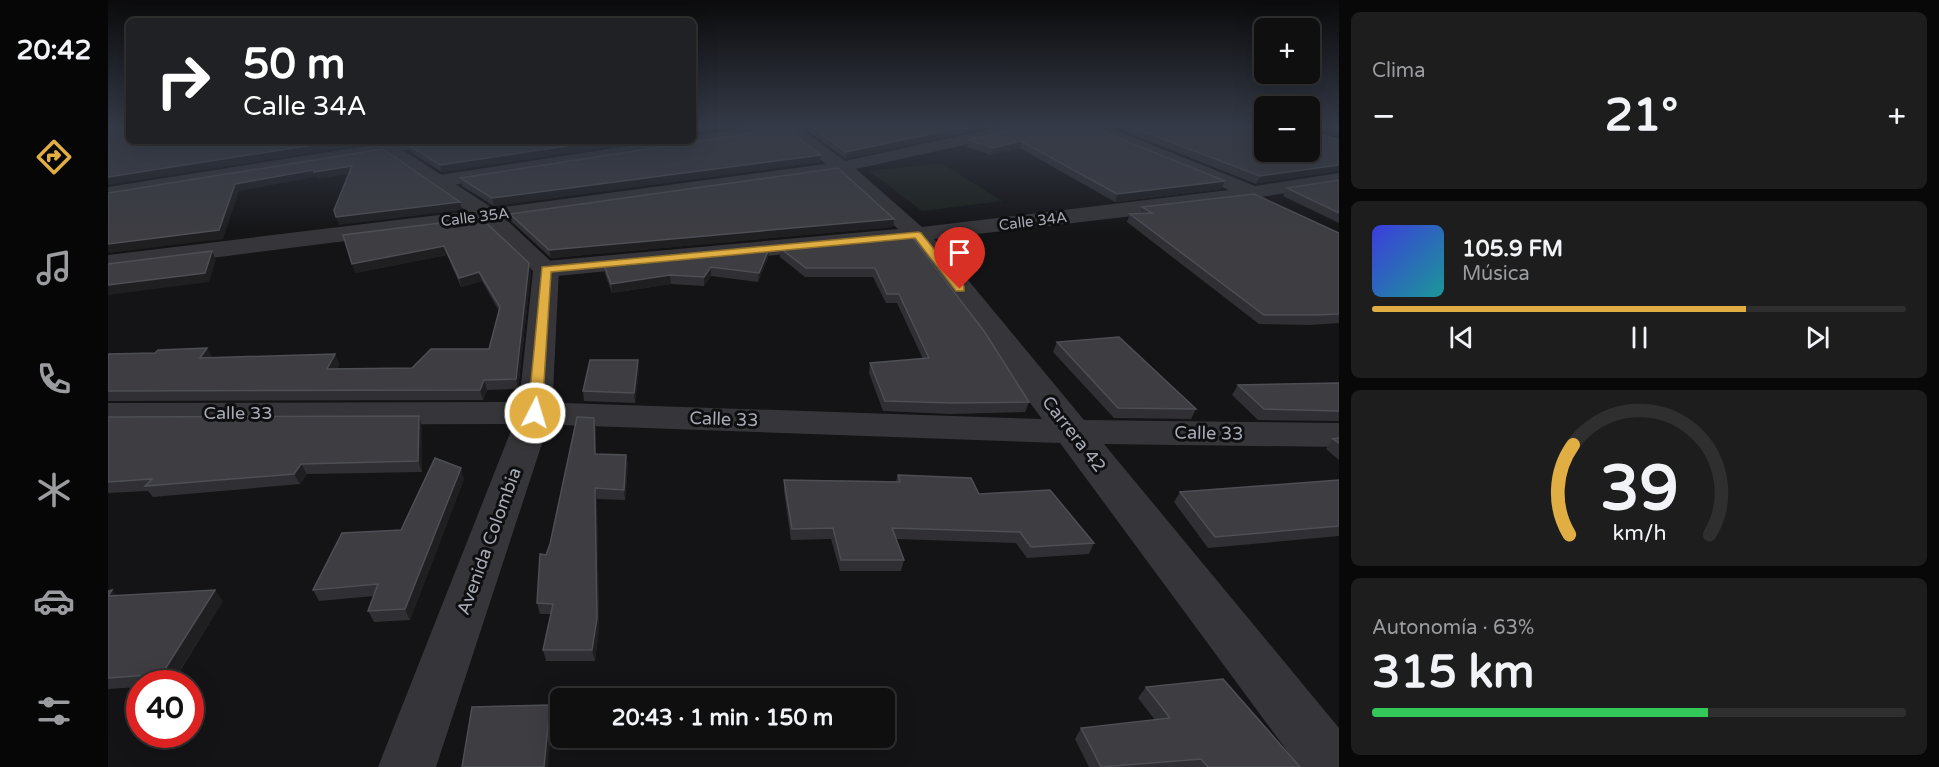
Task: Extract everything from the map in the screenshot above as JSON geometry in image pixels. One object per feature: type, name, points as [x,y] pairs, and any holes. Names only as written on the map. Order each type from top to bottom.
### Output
[{"type":"street","points":[[108,193],[283,162]]},
{"type":"street","points":[[410,162],[489,216],[546,269]]},
{"type":"street","points":[[440,181],[562,162]]},
{"type":"street","name":"Carrera 42","points":[[835,162],[918,235],[1334,767]]},
{"type":"street","name":"Calle 35A","points":[[108,263],[489,216],[842,167],[865,162]]},
{"type":"street","points":[[1177,162],[1286,209]]},
{"type":"street","name":"Calle 34A","points":[[546,269],[918,235],[1255,194],[1339,179]]},
{"type":"street","name":"Avenida Colombia","points":[[407,767],[535,413],[546,269]]},
{"type":"street","name":"Calle 33","points":[[108,414],[535,413],[1072,432],[1339,435]]},
{"type":"shaded area","points":[[941,163],[1002,201],[922,211],[869,171]]},
{"type":"building","points":[[108,162],[205,162],[108,177]]},
{"type":"building","points":[[303,162],[402,162],[460,202],[336,217],[334,210],[352,166],[314,172],[313,170],[235,184],[219,230],[108,244],[108,193]]},
{"type":"building","points":[[435,162],[461,162],[440,165]]},
{"type":"building","points":[[565,162],[769,162],[492,198],[460,178]]},
{"type":"building","points":[[1059,162],[1178,162],[1225,181],[1117,194]]},
{"type":"building","points":[[1223,162],[1339,162],[1339,165],[1260,176]]},
{"type":"building","points":[[838,168],[894,219],[549,250],[510,214]]},
{"type":"building","points":[[1339,180],[1339,213],[1287,188]]},
{"type":"building","points":[[1254,194],[1339,233],[1339,314],[1264,315],[1130,214],[1152,213],[1142,207]]},
{"type":"building","points":[[481,218],[529,263],[516,379],[484,380],[480,390],[108,391],[108,354],[155,353],[158,350],[207,348],[200,358],[335,354],[327,369],[412,368],[431,349],[489,349],[500,307],[479,272],[459,278],[444,246],[352,264],[343,235]]},
{"type":"building","points":[[911,236],[984,331],[1029,402],[885,401],[870,363],[929,358],[899,294],[887,294],[875,268],[806,268],[780,248]]},
{"type":"building","points":[[769,249],[759,273],[711,267],[704,277],[670,275],[611,284],[604,265]]},
{"type":"building","points":[[212,251],[205,273],[108,285],[108,264]]},
{"type":"building","points":[[1119,337],[1196,409],[1118,408],[1057,342]]},
{"type":"building","points":[[590,360],[638,360],[634,393],[583,391]]},
{"type":"building","points":[[1339,383],[1339,411],[1264,409],[1238,385]]},
{"type":"building","points":[[419,416],[418,461],[301,464],[294,474],[145,486],[152,479],[108,482],[108,417]]},
{"type":"building","points":[[577,417],[594,418],[595,454],[626,455],[624,490],[595,488],[597,618],[592,650],[543,650],[553,604],[537,603],[540,554],[546,555],[550,544]]},
{"type":"building","points":[[435,458],[461,468],[405,609],[368,611],[378,584],[313,590],[342,533],[401,530]]},
{"type":"building","points":[[898,475],[971,478],[979,494],[1050,490],[1094,543],[1031,547],[1020,532],[892,528],[904,560],[841,560],[833,528],[792,529],[784,480],[900,482]]},
{"type":"building","points":[[1339,480],[1339,526],[1215,537],[1180,492]]},
{"type":"building","points":[[215,590],[165,670],[126,670],[126,677],[108,678],[108,596]]},
{"type":"building","points":[[1223,679],[1300,767],[1208,767],[1201,759],[1101,767],[1081,728],[1170,718],[1146,687]]},
{"type":"building","points":[[550,705],[544,767],[462,767],[472,707]]},
{"type":"route","points":[[535,413],[546,269],[918,235],[960,289]]}]
